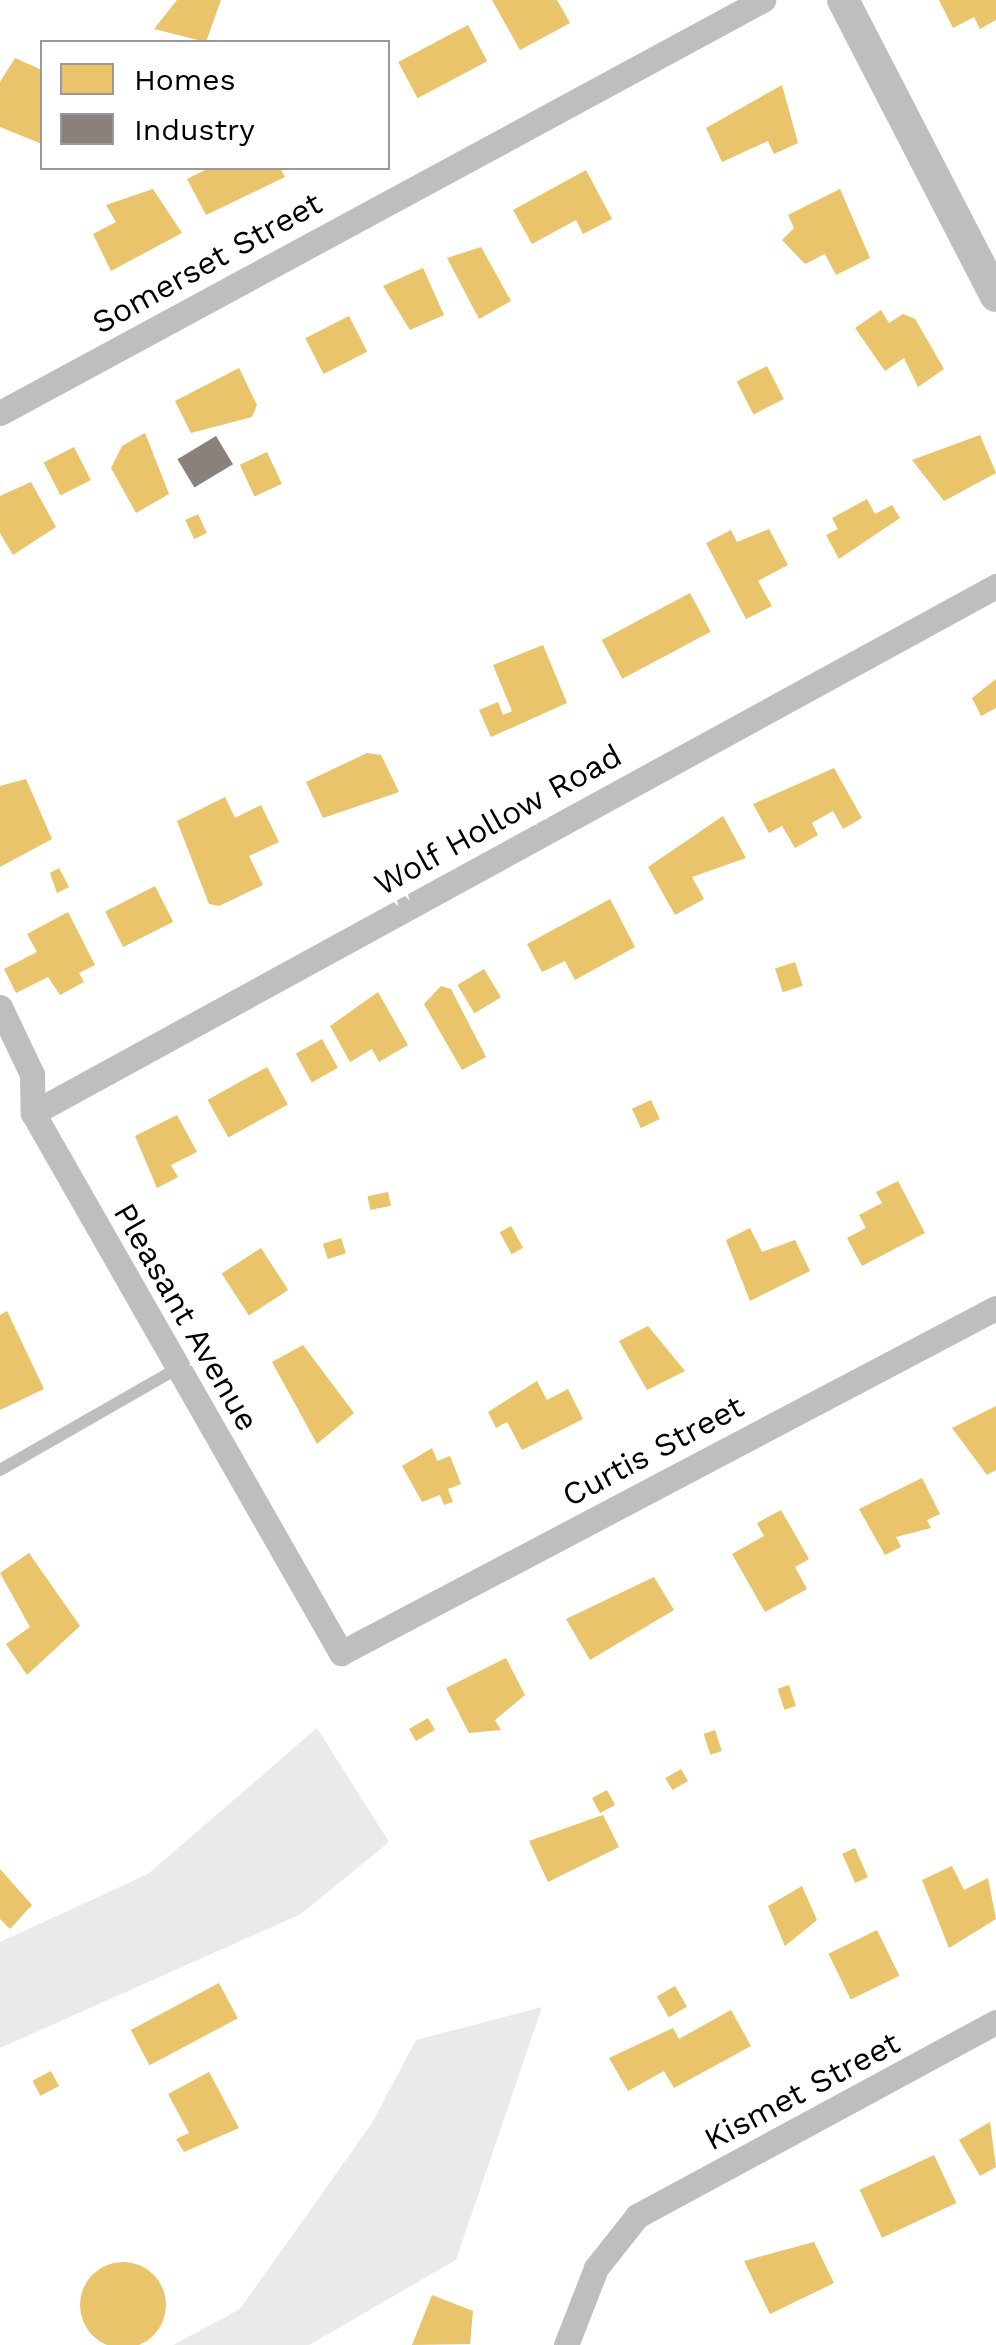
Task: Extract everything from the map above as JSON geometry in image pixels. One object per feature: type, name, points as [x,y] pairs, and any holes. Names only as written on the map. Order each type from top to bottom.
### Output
[{"type":"street","name":"Somerset Street","points":[[0,413],[763,0]]},
{"type":"street","points":[[843,0],[996,296]]},
{"type":"street","name":"Wolf Hollow Road","points":[[33,1113],[996,586]]},
{"type":"street","name":"Pleasant Avenue","points":[[0,1007],[32,1074],[33,1113],[341,1652]]},
{"type":"street","name":"Curtis Street","points":[[341,1652],[996,1308]]},
{"type":"street","name":"Kismet Street","points":[[566,2345],[596,2268],[637,2216],[996,2022]]},
{"type":"lane","points":[[0,1470],[178,1368]]},
{"type":"shaded area","points":[[317,1728],[389,1842],[301,1914],[0,2048],[0,1942],[148,1874]]},
{"type":"shaded area","points":[[542,2007],[456,2260],[309,2345],[173,2345],[240,2309],[372,2123],[416,2040]]},
{"type":"building: Homes","points":[[177,0],[221,0],[207,40],[154,29]]},
{"type":"building: Homes","points":[[492,0],[557,0],[570,23],[520,50]]},
{"type":"building: Homes","points":[[939,0],[996,0],[996,20],[980,29],[974,17],[953,28]]},
{"type":"building: Homes","points":[[468,25],[487,61],[417,98],[398,62]]},
{"type":"building: Homes","points":[[15,58],[40,69],[40,143],[0,127],[0,82]]},
{"type":"building: Homes","points":[[782,85],[798,143],[774,154],[768,141],[722,162],[706,128]]},
{"type":"building: Homes","points":[[205,170],[281,170],[285,177],[206,215],[187,179]]},
{"type":"building: Homes","points":[[586,170],[612,219],[583,234],[576,220],[532,244],[513,210]]},
{"type":"building: Homes","points":[[153,189],[182,233],[111,271],[93,234],[116,222],[106,205]]},
{"type":"building: Homes","points":[[840,189],[870,258],[836,275],[825,254],[805,264],[782,240],[794,228],[788,215]]},
{"type":"building: Homes","points":[[481,247],[511,301],[479,319],[447,258]]},
{"type":"building: Homes","points":[[423,268],[444,315],[410,330],[383,286]]},
{"type":"building: Homes","points":[[881,310],[889,323],[903,314],[915,319],[944,369],[918,387],[904,358],[885,371],[855,328]]},
{"type":"building: Homes","points":[[349,316],[367,352],[324,374],[305,338]]},
{"type":"building: Homes","points":[[767,366],[784,399],[754,414],[737,381]]},
{"type":"building: Homes","points":[[239,368],[257,405],[252,417],[191,433],[175,401]]},
{"type":"building: Homes","points":[[145,433],[169,494],[136,513],[111,468],[122,446]]},
{"type":"building: Homes","points":[[980,435],[996,473],[944,501],[912,460]]},
{"type":"building: Homes","points":[[74,447],[91,480],[61,495],[44,462]]},
{"type":"building: Homes","points":[[267,452],[282,484],[255,496],[240,465]]},
{"type":"building: Homes","points":[[31,482],[56,527],[13,555],[0,533],[0,496]]},
{"type":"building: Homes","points":[[867,499],[875,514],[892,505],[900,518],[839,559],[826,535],[838,529],[832,518]]},
{"type":"building: Homes","points":[[198,514],[207,533],[194,539],[185,520]]},
{"type":"building: Homes","points":[[769,529],[788,565],[758,581],[772,606],[746,619],[706,543],[731,530],[737,542]]},
{"type":"building: Homes","points":[[690,593],[711,632],[622,679],[602,640]]},
{"type":"building: Homes","points":[[543,645],[567,703],[491,737],[479,710],[498,702],[503,715],[512,711],[493,665]]},
{"type":"building: Homes","points":[[996,679],[996,708],[981,716],[972,698]]},
{"type":"building: Homes","points":[[367,753],[381,755],[399,792],[323,818],[306,782]]},
{"type":"building: Homes","points":[[834,768],[862,818],[843,829],[833,811],[812,823],[818,835],[795,848],[782,826],[769,833],[753,804]]},
{"type":"building: Homes","points":[[26,779],[52,839],[0,867],[0,786]]},
{"type":"building: Homes","points":[[225,797],[235,818],[261,805],[279,842],[249,856],[263,885],[219,906],[209,904],[177,821]]},
{"type":"building: Homes","points":[[723,816],[746,858],[692,877],[704,899],[675,915],[648,867]]},
{"type":"building: Homes","points":[[59,868],[69,887],[57,893],[50,873]]},
{"type":"building: Homes","points":[[155,886],[173,922],[123,947],[105,911]]},
{"type":"building: Homes","points":[[610,899],[635,947],[575,980],[565,961],[542,972],[527,944]]},
{"type":"building: Homes","points":[[68,912],[95,965],[79,973],[84,982],[60,995],[48,977],[16,993],[4,969],[37,952],[27,934]]},
{"type":"building: Homes","points":[[795,962],[803,986],[783,992],[775,968]]},
{"type":"building: Homes","points":[[484,969],[501,997],[474,1013],[457,985]]},
{"type":"building: Homes","points":[[441,986],[451,989],[486,1057],[462,1070],[424,1004]]},
{"type":"building: Homes","points":[[378,992],[408,1045],[379,1062],[372,1049],[350,1062],[330,1026]]},
{"type":"building: Homes","points":[[322,1039],[338,1068],[312,1082],[296,1054]]},
{"type":"building: Homes","points":[[267,1067],[288,1105],[228,1138],[208,1100]]},
{"type":"building: Homes","points":[[651,1100],[660,1119],[641,1128],[632,1109]]},
{"type":"building: Homes","points":[[177,1115],[197,1152],[171,1165],[178,1177],[157,1188],[135,1136]]},
{"type":"building: Homes","points":[[898,1181],[925,1233],[862,1266],[847,1238],[866,1228],[859,1215],[882,1203],[876,1192]]},
{"type":"building: Homes","points":[[388,1192],[391,1206],[370,1210],[367,1196]]},
{"type":"building: Homes","points":[[511,1226],[523,1248],[512,1254],[500,1232]]},
{"type":"building: Homes","points":[[750,1228],[762,1252],[795,1240],[810,1271],[750,1301],[726,1240]]},
{"type":"building: Homes","points":[[341,1238],[346,1253],[328,1259],[323,1244]]},
{"type":"building: Homes","points":[[261,1248],[288,1290],[249,1316],[222,1274]]},
{"type":"building: Homes","points":[[7,1311],[44,1389],[0,1410],[0,1315]]},
{"type":"building: Homes","points":[[648,1326],[685,1371],[647,1390],[619,1341]]},
{"type":"building: Homes","points":[[303,1345],[354,1413],[317,1444],[272,1362]]},
{"type":"building: Homes","points":[[537,1381],[547,1400],[568,1389],[583,1419],[522,1450],[507,1422],[496,1428],[488,1412]]},
{"type":"building: Homes","points":[[996,1406],[996,1470],[987,1475],[952,1428]]},
{"type":"building: Homes","points":[[432,1448],[437,1461],[450,1456],[461,1484],[448,1489],[453,1502],[444,1505],[440,1495],[422,1502],[402,1466]]},
{"type":"building: Homes","points":[[922,1478],[940,1514],[927,1520],[931,1528],[896,1537],[901,1547],[885,1555],[859,1509]]},
{"type":"building: Homes","points":[[781,1510],[809,1559],[795,1567],[807,1589],[765,1612],[732,1554],[764,1536],[757,1523]]},
{"type":"building: Homes","points":[[29,1553],[80,1626],[27,1675],[6,1644],[30,1627],[0,1573]]},
{"type":"building: Homes","points":[[654,1577],[674,1610],[590,1660],[566,1619]]},
{"type":"building: Homes","points":[[506,1658],[525,1695],[495,1720],[501,1730],[469,1733],[446,1688]]},
{"type":"building: Homes","points":[[789,1685],[796,1706],[784,1710],[778,1689]]},
{"type":"building: Homes","points":[[428,1718],[435,1730],[416,1741],[409,1729]]},
{"type":"building: Homes","points":[[715,1730],[722,1751],[710,1755],[704,1734]]},
{"type":"building: Homes","points":[[681,1769],[688,1781],[672,1790],[665,1778]]},
{"type":"building: Homes","points":[[607,1790],[615,1805],[600,1813],[592,1798]]},
{"type":"building: Homes","points":[[603,1815],[619,1847],[548,1882],[529,1841]]},
{"type":"building: Homes","points":[[855,1848],[868,1877],[855,1883],[842,1854]]},
{"type":"building: Homes","points":[[952,1866],[964,1890],[988,1878],[996,1919],[949,1948],[922,1880]]},
{"type":"building: Homes","points":[[0,1869],[32,1905],[10,1929],[0,1919]]},
{"type":"building: Homes","points":[[802,1886],[817,1920],[785,1946],[768,1906]]},
{"type":"building: Homes","points":[[877,1930],[899,1976],[851,2000],[828,1954]]},
{"type":"building: Homes","points":[[219,1983],[238,2018],[149,2065],[131,2030]]},
{"type":"building: Homes","points":[[675,1986],[687,2007],[669,2017],[657,1997]]},
{"type":"building: Homes","points":[[731,2010],[751,2046],[674,2088],[664,2071],[628,2091],[609,2058],[673,2028],[679,2039]]},
{"type":"building: Homes","points":[[51,2071],[59,2086],[40,2096],[32,2081]]},
{"type":"building: Homes","points":[[209,2072],[239,2128],[184,2152],[176,2139],[189,2133],[168,2094]]},
{"type":"building: Homes","points":[[990,2122],[996,2167],[980,2176],[959,2140]]},
{"type":"building: Homes","points":[[934,2155],[956,2203],[882,2238],[860,2190]]},
{"type":"building: Homes","points":[[814,2242],[834,2283],[770,2314],[744,2261]]},
{"type":"building: Homes","points":[[115,2262],[131,2262],[147,2269],[159,2281],[166,2297],[166,2313],[159,2329],[137,2346],[109,2346],[99,2341],[87,2329],[80,2313],[80,2297],[87,2281],[99,2269]]},
{"type":"building: Homes","points":[[432,2295],[473,2311],[470,2344],[412,2345]]},
{"type":"building: Industry","points":[[216,436],[233,464],[194,487],[177,459]]}]
